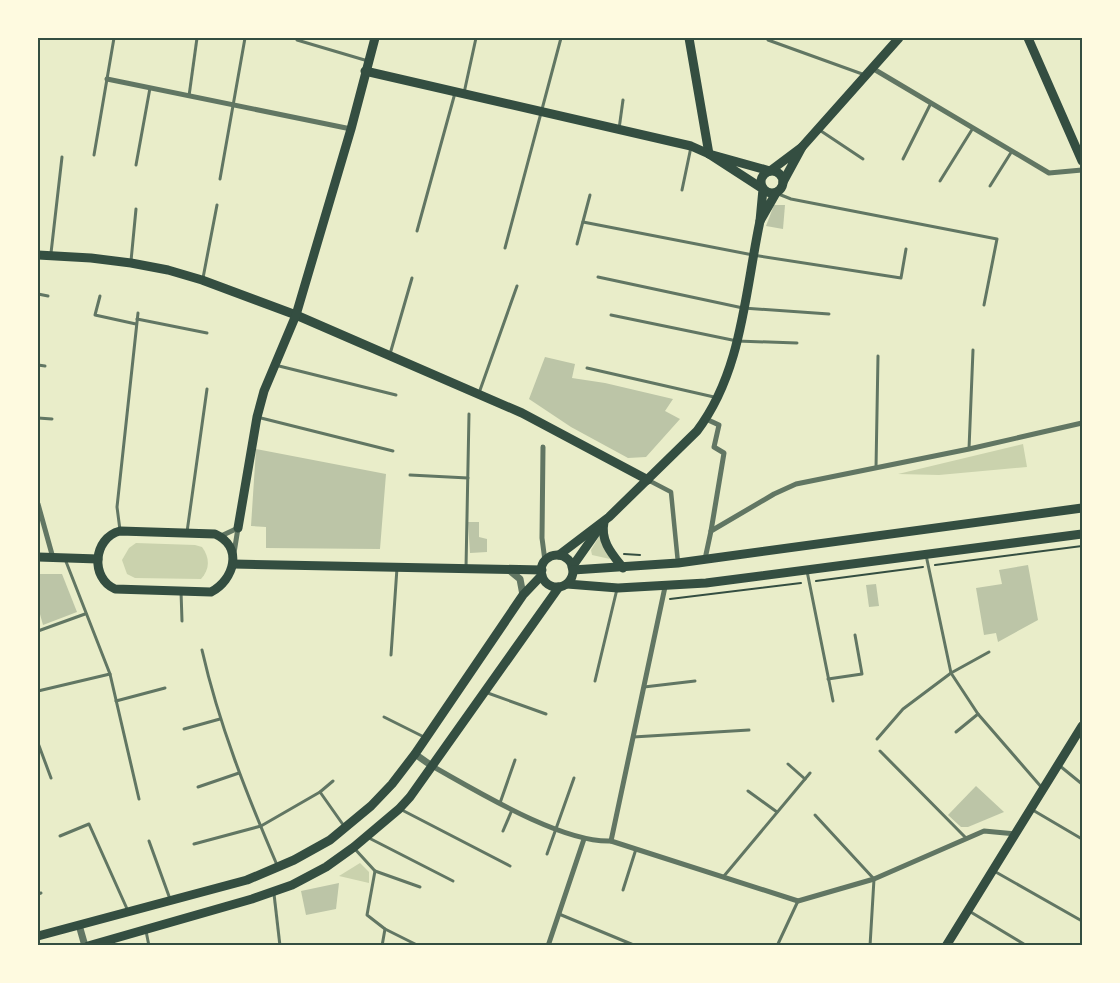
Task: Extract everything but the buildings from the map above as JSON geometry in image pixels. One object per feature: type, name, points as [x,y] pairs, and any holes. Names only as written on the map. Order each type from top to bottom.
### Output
[{"type":"main road","points":[[238,528],[257,416],[273,365],[296,315],[375,38]]},
{"type":"main road","points":[[689,38],[709,154],[769,193],[776,193]]},
{"type":"main road","points":[[760,221],[776,193],[781,188],[802,147],[899,38]]},
{"type":"main road","points":[[1028,38],[1082,161]]},
{"type":"main road","points":[[366,71],[691,146],[709,154],[779,173],[783,182]]},
{"type":"main road","points":[[38,936],[247,880],[278,868],[316,849],[345,828],[387,790],[415,754],[523,595],[552,556],[560,555],[604,522],[697,431],[706,419],[729,370],[737,341],[760,221],[763,189],[761,178],[802,147]]},
{"type":"main road","points":[[38,255],[51,254],[130,263],[168,270],[202,280],[296,315],[522,413],[648,480]]},
{"type":"main road","points":[[573,569],[623,568],[705,560],[1082,508]]},
{"type":"main road","points":[[604,522],[603,533],[608,547],[623,568]]},
{"type":"main road","points":[[87,946],[115,942],[146,929],[274,892],[326,867],[354,847],[400,809],[483,691],[562,586],[572,579],[573,569],[604,522]]},
{"type":"main road","points":[[120,531],[187,532],[221,536],[231,548],[233,561],[228,579],[211,592],[115,588],[106,582],[100,574],[98,559],[103,543],[110,535],[120,531]]},
{"type":"main road","points":[[543,569],[546,582],[562,586],[665,587],[1082,534]]},
{"type":"main road","points":[[560,555],[567,558],[573,569]]},
{"type":"main road","points":[[38,557],[98,559]]},
{"type":"main road","points":[[233,561],[466,569],[543,569]]},
{"type":"main road","points":[[946,946],[1082,726]]},
{"type":"street","points":[[869,72],[931,104],[1050,173],[1082,170]]},
{"type":"street","points":[[107,79],[350,129]]},
{"type":"street","points":[[705,560],[724,453],[714,447],[719,425],[706,419]]},
{"type":"street","points":[[711,531],[774,494],[796,484],[969,450],[1082,423]]},
{"type":"street","points":[[543,448],[543,569]]},
{"type":"street","points":[[648,480],[671,492],[678,563]]},
{"type":"street","points":[[38,504],[53,558]]},
{"type":"street","points":[[221,536],[238,528]]},
{"type":"street","points":[[233,561],[238,528]]},
{"type":"street","points":[[509,570],[520,579],[523,595]]},
{"type":"street","points":[[611,841],[665,587]]},
{"type":"street","points":[[415,754],[432,766],[512,810],[584,839],[611,841],[724,876],[798,902],[874,879],[984,831],[1016,834]]},
{"type":"street","points":[[548,946],[584,839]]},
{"type":"street","points":[[80,925],[87,946]]},
{"type":"lane","points":[[94,155],[114,38]]},
{"type":"lane","points":[[189,96],[197,38]]},
{"type":"lane","points":[[220,179],[245,38]]},
{"type":"lane","points":[[417,231],[476,38]]},
{"type":"lane","points":[[505,248],[560,38]]},
{"type":"lane","points":[[297,40],[368,61]]},
{"type":"lane","points":[[768,40],[869,72]]},
{"type":"lane","points":[[136,165],[150,88]]},
{"type":"lane","points":[[619,130],[623,100]]},
{"type":"lane","points":[[904,159],[931,104]]},
{"type":"lane","points":[[940,182],[973,128]]},
{"type":"lane","points":[[817,129],[863,159]]},
{"type":"lane","points":[[682,190],[691,146]]},
{"type":"lane","points":[[990,186],[1012,151]]},
{"type":"lane","points":[[51,254],[62,157]]},
{"type":"lane","points":[[776,193],[791,199],[997,239],[984,304]]},
{"type":"lane","points":[[578,244],[590,195]]},
{"type":"lane","points":[[202,280],[217,205]]},
{"type":"lane","points":[[130,263],[136,209]]},
{"type":"lane","points":[[583,222],[753,255],[901,278],[906,249]]},
{"type":"lane","points":[[598,277],[743,308],[830,314]]},
{"type":"lane","points":[[389,356],[412,278]]},
{"type":"lane","points":[[479,394],[517,286]]},
{"type":"lane","points":[[38,294],[48,296]]},
{"type":"lane","points":[[100,296],[95,315],[136,324]]},
{"type":"lane","points":[[120,531],[117,507],[138,312]]},
{"type":"lane","points":[[611,315],[737,341],[797,343]]},
{"type":"lane","points":[[137,319],[207,333]]},
{"type":"lane","points":[[969,450],[973,350]]},
{"type":"lane","points":[[876,468],[878,356]]},
{"type":"lane","points":[[38,365],[45,366]]},
{"type":"lane","points":[[273,365],[396,395]]},
{"type":"lane","points":[[587,368],[717,398]]},
{"type":"lane","points":[[187,532],[207,389]]},
{"type":"lane","points":[[466,569],[469,414]]},
{"type":"lane","points":[[257,416],[392,451]]},
{"type":"lane","points":[[38,418],[52,419]]},
{"type":"lane","points":[[410,475],[468,478]]},
{"type":"lane","points":[[926,554],[951,673],[978,714],[1043,789]]},
{"type":"lane","points":[[65,558],[85,614],[110,674],[139,799]]},
{"type":"lane","points":[[391,655],[398,567]]},
{"type":"lane","points":[[807,570],[832,701]]},
{"type":"lane","points":[[595,681],[618,588]]},
{"type":"lane","points":[[181,591],[182,621]]},
{"type":"lane","points":[[38,631],[85,614]]},
{"type":"lane","points":[[828,679],[862,674],[855,635]]},
{"type":"lane","points":[[202,650],[213,699],[239,773],[278,868]]},
{"type":"lane","points":[[877,739],[903,710],[951,673],[989,652]]},
{"type":"lane","points":[[38,691],[110,674]]},
{"type":"lane","points":[[644,687],[695,681]]},
{"type":"lane","points":[[116,701],[165,688]]},
{"type":"lane","points":[[483,691],[546,714]]},
{"type":"lane","points":[[956,732],[978,714]]},
{"type":"lane","points":[[384,717],[426,738]]},
{"type":"lane","points":[[184,729],[220,718]]},
{"type":"lane","points":[[633,737],[750,730]]},
{"type":"lane","points":[[38,743],[51,778]]},
{"type":"lane","points":[[880,751],[966,838]]},
{"type":"lane","points":[[500,803],[514,760]]},
{"type":"lane","points":[[788,764],[805,779]]},
{"type":"lane","points":[[1058,765],[1082,784]]},
{"type":"lane","points":[[198,788],[239,773]]},
{"type":"lane","points":[[724,876],[810,773]]},
{"type":"lane","points":[[547,854],[574,778]]},
{"type":"lane","points":[[194,844],[261,826],[320,792],[333,781]]},
{"type":"lane","points":[[748,791],[777,812]]},
{"type":"lane","points":[[320,792],[345,828]]},
{"type":"lane","points":[[1031,808],[1082,839]]},
{"type":"lane","points":[[400,809],[510,866]]},
{"type":"lane","points":[[502,831],[512,810]]},
{"type":"lane","points":[[815,815],[874,879],[870,946]]},
{"type":"lane","points":[[60,836],[89,824],[128,912]]},
{"type":"lane","points":[[366,837],[453,881]]},
{"type":"lane","points":[[148,841],[170,900]]},
{"type":"lane","points":[[354,847],[375,871],[420,888]]},
{"type":"lane","points":[[623,890],[636,849]]},
{"type":"lane","points":[[993,870],[1082,921]]},
{"type":"lane","points":[[375,871],[367,915],[385,930],[418,946]]},
{"type":"lane","points":[[274,892],[280,946]]},
{"type":"lane","points":[[777,946],[798,902]]},
{"type":"lane","points":[[968,910],[1027,946]]},
{"type":"lane","points":[[559,914],[636,946]]},
{"type":"lane","points":[[146,929],[149,946]]},
{"type":"lane","points":[[382,946],[385,930]]},
{"type":"path","points":[[662,599],[809,582],[1082,546]]},
{"type":"green space","points":[[1023,444],[1027,467],[939,475],[898,474]]},
{"type":"green space","points":[[600,535],[610,559],[592,555],[591,550]]},
{"type":"green space","points":[[136,543],[195,545],[202,547],[208,559],[206,571],[201,579],[135,578],[127,574],[122,560],[129,548]]},
{"type":"green space","points":[[360,863],[369,872],[369,883],[339,876]]}]
